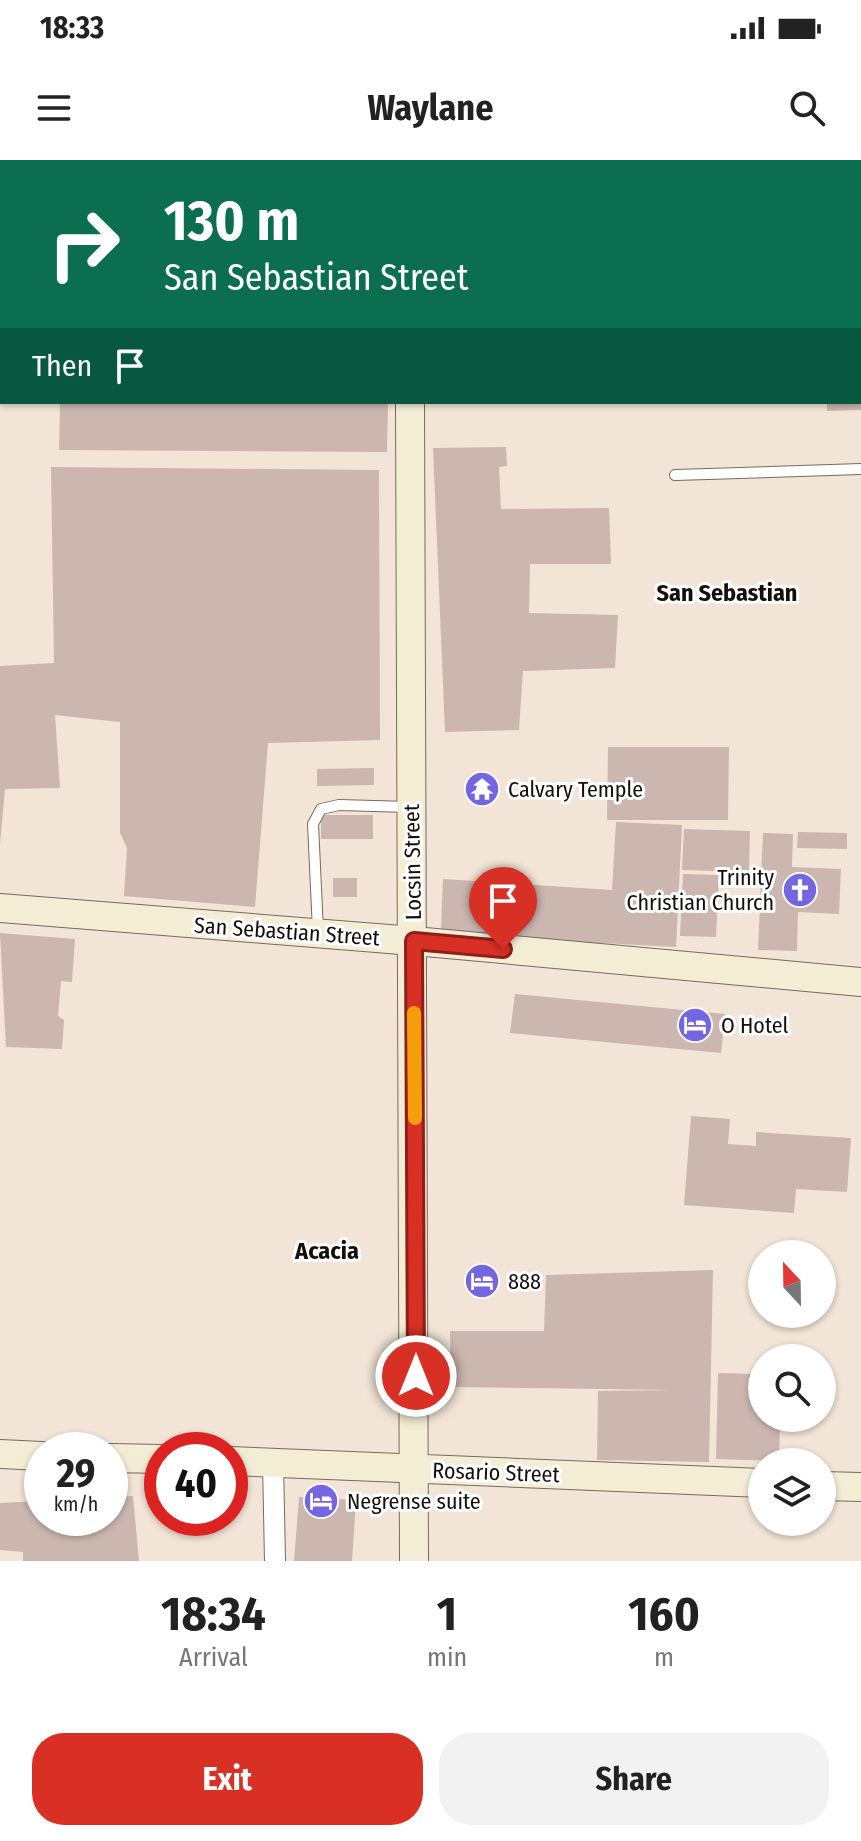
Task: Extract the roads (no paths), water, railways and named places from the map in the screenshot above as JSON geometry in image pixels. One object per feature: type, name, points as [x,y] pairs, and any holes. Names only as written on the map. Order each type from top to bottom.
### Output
[{"type":"street","name":"Locsin Street","points":[[410,404],[414,1561]]},
{"type":"street","name":"San Sebastian Street","points":[[0,908],[414,941],[861,982]]},
{"type":"street","points":[[0,1454],[24,1455]]},
{"type":"street","name":"Rosario Street","points":[[248,1461],[748,1482]]},
{"type":"street","points":[[273,1462],[275,1561]]},
{"type":"street","points":[[836,1486],[861,1487]]},
{"type":"lane","points":[[675,475],[861,469]]},
{"type":"lane","points":[[318,933],[313,824],[321,809],[339,805],[411,807]]},
{"type":"place","name":"Calvary Temple","points":[[482,789]]},
{"type":"place","name":"Trinity Christian Church","points":[[800,890]]},
{"type":"place","name":"O Hotel","points":[[695,1025]]},
{"type":"place","name":"888","points":[[482,1281]]},
{"type":"place","name":"Negrense suite","points":[[321,1501]]},
{"type":"district","name":"San Sebastian","points":[[727,593]]},
{"type":"district","name":"Acacia","points":[[327,1251]]}]
